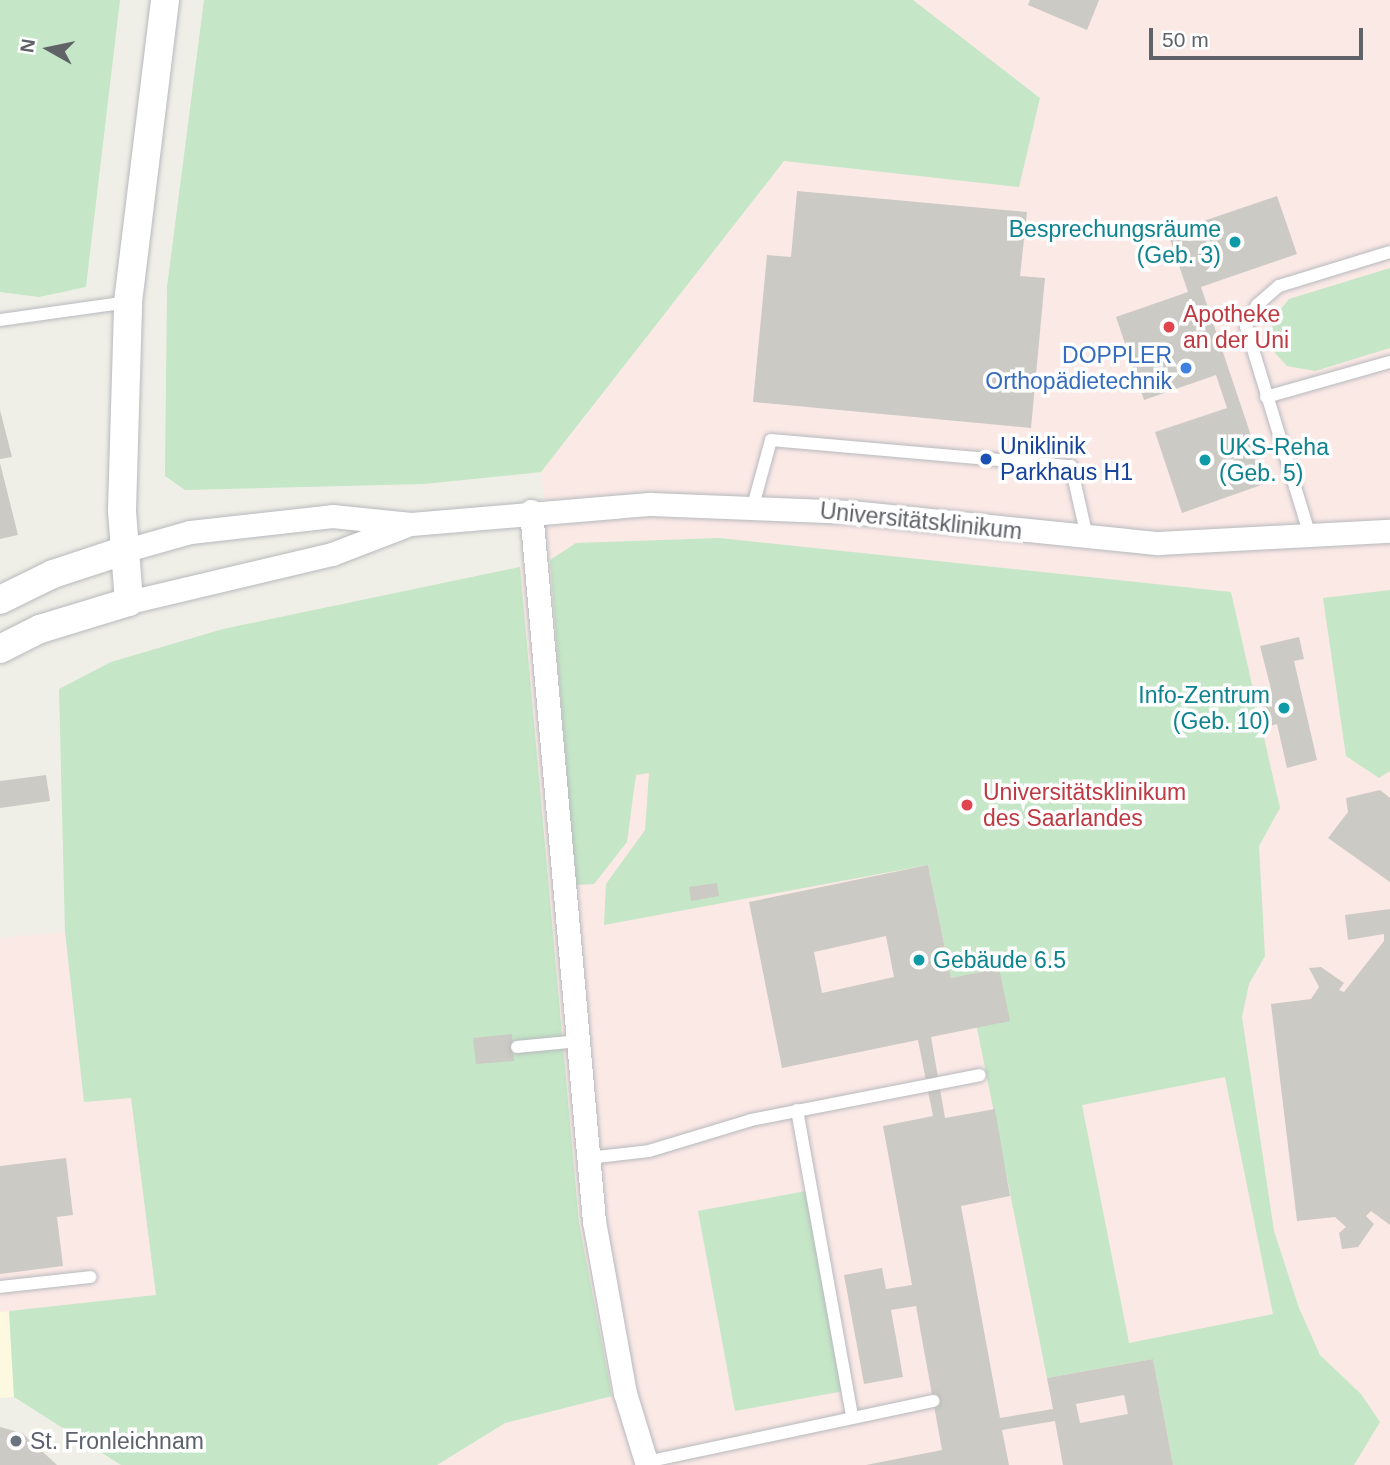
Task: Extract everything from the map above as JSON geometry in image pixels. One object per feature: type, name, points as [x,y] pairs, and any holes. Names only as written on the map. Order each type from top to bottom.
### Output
[{"type":"street","points":[[129,602],[123,551],[128,302],[165,0]]},
{"type":"street","name":"Universitätsklinikum","points":[[411,524],[531,510],[651,504],[753,506],[1158,544],[1311,539],[1390,531]]},
{"type":"street","points":[[531,510],[588,1158],[611,1331],[647,1464]]},
{"type":"street","points":[[0,600],[53,574],[190,533],[332,516],[411,524]]},
{"type":"street","points":[[0,649],[40,629],[129,602],[332,554],[411,524]]},
{"type":"lane","points":[[1311,539],[1246,327],[1257,305],[1279,286],[1390,252]]},
{"type":"lane","points":[[0,320],[128,302]]},
{"type":"lane","points":[[1266,397],[1390,362]]},
{"type":"lane","points":[[753,506],[771,440],[1071,466],[1087,537]]},
{"type":"lane","points":[[517,1047],[579,1041]]},
{"type":"lane","points":[[588,1158],[649,1151],[797,1110],[980,1075]]},
{"type":"lane","points":[[797,1110],[852,1417]]},
{"type":"lane","points":[[0,1287],[90,1277]]},
{"type":"lane","points":[[647,1464],[705,1454],[852,1417],[934,1401]]},
{"type":"shaded area","name":"Universitätsklinikum des Saarlandes","points":[[913,0],[1390,0],[1390,1465],[437,1465],[505,1423],[612,1396],[579,1223],[520,567],[550,560],[541,472],[784,161],[1019,186]]},
{"type":"shaded area","points":[[65,932],[84,1102],[131,1097],[156,1296],[0,1312],[0,938]]},
{"type":"shaded area","points":[[9,1311],[14,1397],[0,1398],[0,1312]]},
{"type":"green space","points":[[0,0],[120,0],[86,287],[39,297],[0,292]]},
{"type":"green space","points":[[204,0],[913,0],[1040,98],[1019,187],[784,161],[541,472],[424,484],[185,490],[165,476],[167,287]]},
{"type":"green space","points":[[1390,268],[1390,348],[1315,371],[1287,366],[1275,353],[1271,321],[1289,299]]},
{"type":"green space","points":[[719,538],[1231,592],[1280,808],[1259,846],[1265,956],[1249,984],[1242,1017],[1274,1231],[1299,1308],[1320,1355],[1361,1394],[1380,1422],[1354,1465],[1173,1465],[1153,1359],[1047,1378],[977,1028],[999,968],[951,978],[928,865],[604,925],[606,884],[645,830],[649,773],[636,775],[627,842],[594,884],[575,885],[550,560],[576,543]],"holes":[[[1225,1077],[1273,1314],[1129,1343],[1082,1105]]]},
{"type":"green space","points":[[520,567],[579,1223],[612,1396],[505,1423],[437,1465],[121,1465],[14,1397],[9,1311],[156,1295],[131,1098],[84,1102],[65,932],[59,689],[111,662],[223,629]]},
{"type":"green space","points":[[1390,590],[1390,771],[1379,778],[1346,756],[1323,598]]},
{"type":"green space","points":[[806,1191],[844,1391],[735,1411],[698,1211]]},
{"type":"building","points":[[1030,0],[1099,0],[1087,30],[1028,5]]},
{"type":"building","points":[[797,191],[1027,212],[1020,276],[1045,278],[1031,428],[753,402],[767,255],[791,257]]},
{"type":"building","points":[[1277,196],[1297,254],[1201,287],[1267,483],[1182,513],[1155,432],[1227,408],[1216,375],[1144,400],[1116,317],[1188,292],[1168,233]]},
{"type":"building","points":[[0,410],[12,457],[0,459]]},
{"type":"building","points":[[0,463],[18,535],[0,539]]},
{"type":"building","name":"Info-Zentrum (Geb. 10)","points":[[1299,637],[1304,659],[1294,661],[1317,760],[1287,768],[1277,724],[1267,727],[1259,692],[1271,689],[1260,646]]},
{"type":"building","points":[[46,775],[50,801],[0,808],[0,781]]},
{"type":"building","points":[[1380,790],[1390,798],[1390,882],[1328,838],[1348,812],[1346,798]]},
{"type":"building","points":[[928,865],[951,978],[999,968],[1010,1021],[931,1037],[945,1118],[995,1109],[1010,1196],[961,1206],[1000,1418],[1053,1409],[1047,1378],[1153,1359],[1173,1465],[1063,1465],[1055,1421],[1002,1430],[1009,1465],[866,1465],[942,1450],[916,1306],[891,1310],[903,1377],[864,1384],[844,1275],[882,1268],[886,1289],[912,1285],[883,1126],[933,1116],[918,1040],[782,1068],[749,902]],"holes":[[[886,936],[894,977],[822,993],[814,952]],[[1124,1395],[1128,1414],[1080,1423],[1076,1404]]]},
{"type":"building","points":[[717,883],[719,896],[691,901],[689,887]]},
{"type":"building","points":[[1390,909],[1390,1225],[1371,1211],[1366,1216],[1374,1224],[1358,1247],[1342,1249],[1339,1233],[1346,1227],[1335,1217],[1297,1221],[1271,1004],[1311,999],[1319,987],[1309,968],[1321,967],[1344,983],[1339,990],[1344,992],[1384,941],[1384,934],[1348,940],[1345,915]]},
{"type":"building","points":[[512,1034],[514,1061],[476,1064],[473,1038]]},
{"type":"building","points":[[66,1158],[73,1215],[57,1217],[63,1266],[0,1274],[0,1166]]},
{"type":"building","name":"St. Fronleichnam","points":[[0,1427],[22,1433],[57,1465],[0,1465]]},
{"type":"place","name":"Besprechungsräume (Geb. 3)","points":[[1235,242]]},
{"type":"place","name":"Apotheke an der Uni","points":[[1169,327]]},
{"type":"place","name":"DOPPLER Orthopädietechnik","points":[[1186,368]]},
{"type":"place","name":"Uniklinik Parkhaus H1","points":[[986,459]]},
{"type":"place","name":"UKS-Reha (Geb. 5)","points":[[1205,460]]},
{"type":"place","name":"Info-Zentrum (Geb. 10)","points":[[1284,708]]},
{"type":"place","name":"Universitätsklinikum des Saarlandes","points":[[967,805]]},
{"type":"place","name":"Gebäude 6.5","points":[[919,960]]},
{"type":"place","name":"St. Fronleichnam","points":[[16,1441]]}]
